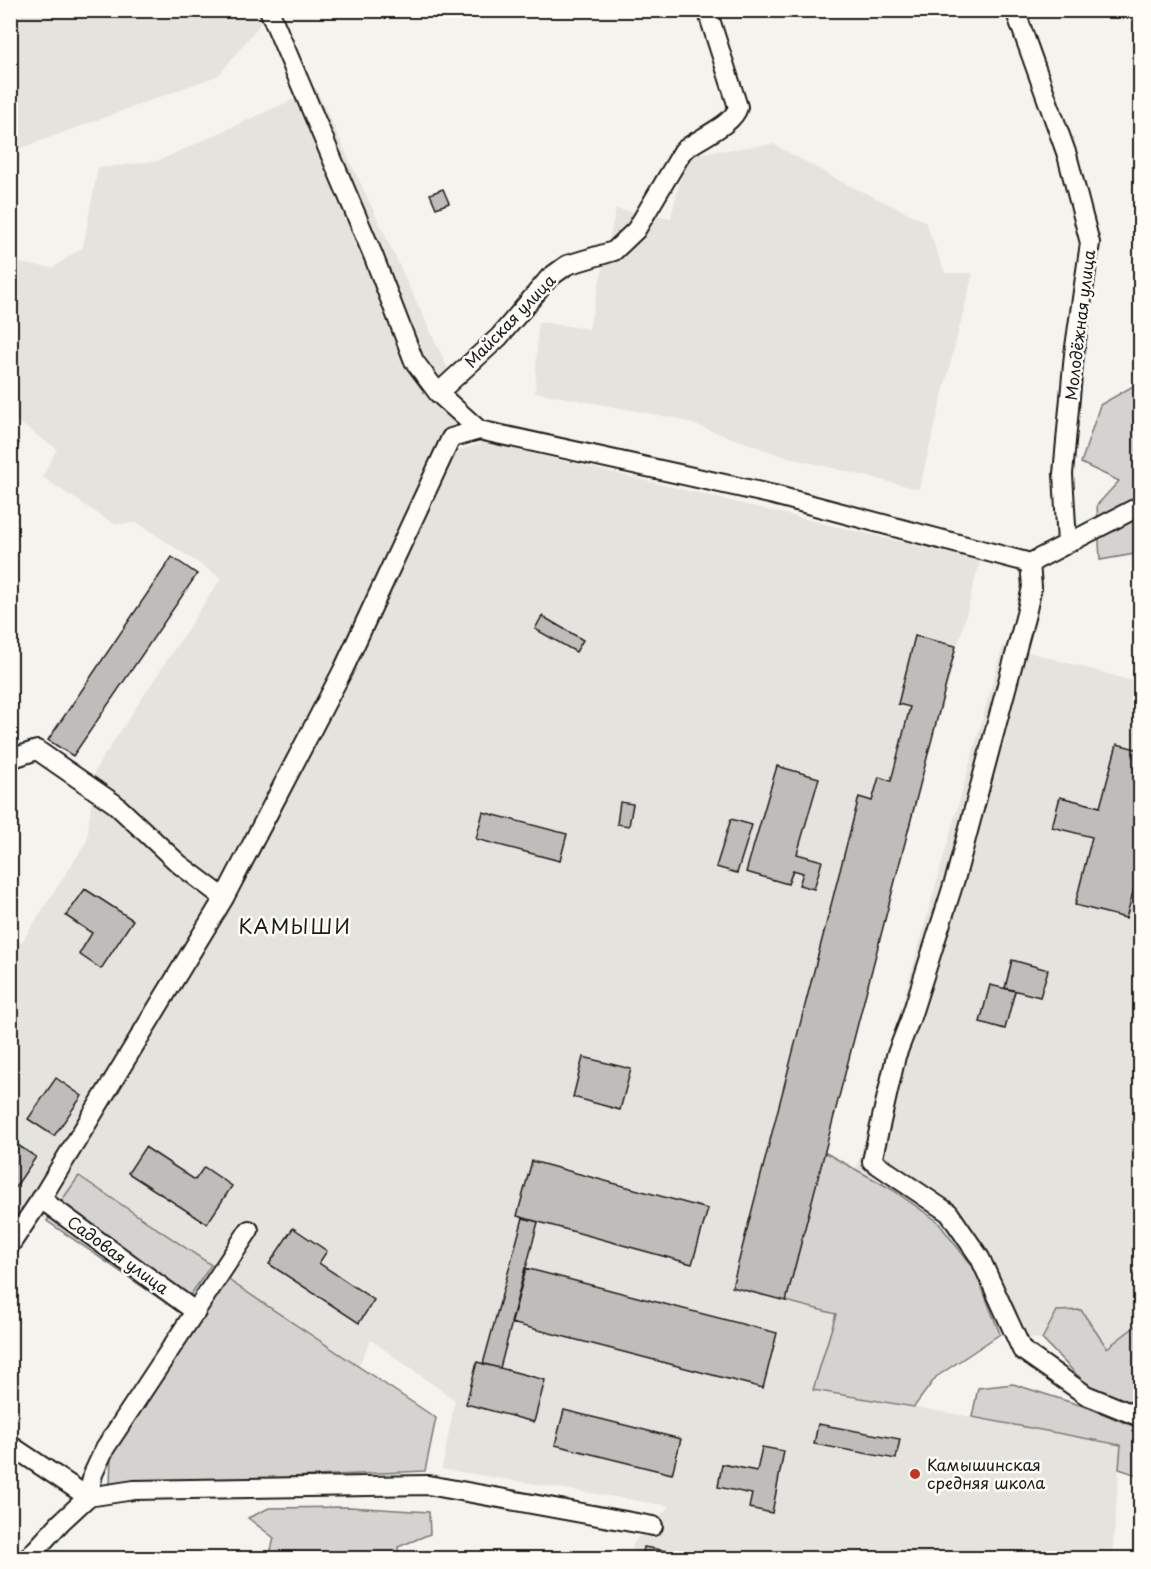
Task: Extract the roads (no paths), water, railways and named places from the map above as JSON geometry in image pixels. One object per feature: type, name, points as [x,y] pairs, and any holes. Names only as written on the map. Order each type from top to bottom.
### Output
[{"type":"street","points":[[269,10],[374,255],[414,361],[438,393],[479,430]]},
{"type":"street","name":"Майская улица","points":[[438,393],[499,337],[549,278],[567,265],[614,251],[636,230],[683,151],[691,143],[731,120],[736,113],[738,108],[707,10]]},
{"type":"street","name":"Молодёжная улица","points":[[1015,10],[1067,155],[1090,243],[1074,354],[1063,474],[1067,543]]},
{"type":"street","points":[[10,1245],[41,1199],[224,898],[344,668],[451,438],[479,430],[774,495],[1030,563],[1140,506]]},
{"type":"street","points":[[1030,563],[1032,587],[965,842],[917,998],[896,1056],[872,1161],[949,1213],[980,1258],[1022,1350],[1086,1395],[1140,1417]]},
{"type":"street","points":[[10,759],[37,750],[115,804],[179,864],[224,898]]},
{"type":"street","name":"Садовая улица","points":[[41,1199],[196,1312]]},
{"type":"street","points":[[88,1497],[93,1474],[105,1448],[249,1230]]},
{"type":"street","points":[[10,1445],[88,1497]]},
{"type":"street","points":[[28,1558],[88,1497],[134,1490],[428,1485],[653,1526]]},
{"type":"place","name":"Камышинская средняя школа","points":[[915,1474]]},
{"type":"district","name":"КАМЫШИ","points":[[295,927]]}]
